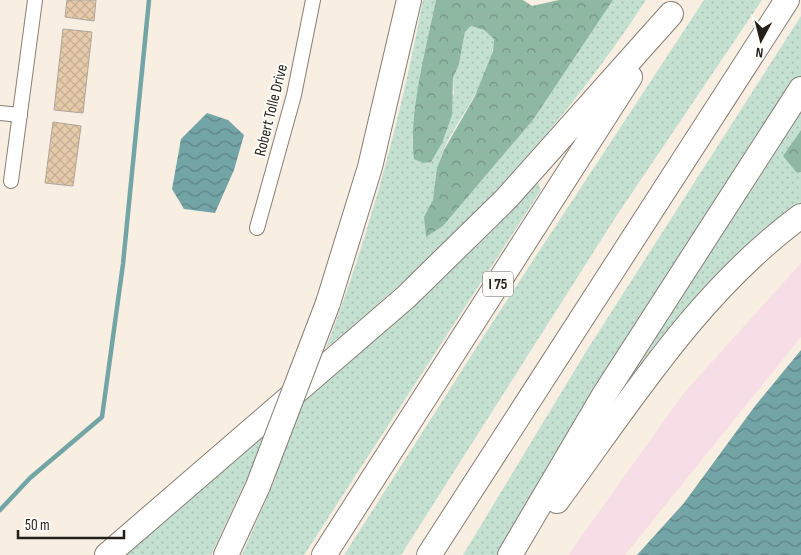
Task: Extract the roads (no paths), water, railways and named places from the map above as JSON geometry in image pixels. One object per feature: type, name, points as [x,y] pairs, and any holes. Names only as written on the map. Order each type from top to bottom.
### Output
[{"type":"highway","points":[[226,555],[258,486],[328,303],[370,167],[409,0]]},
{"type":"highway","points":[[429,555],[786,0]]},
{"type":"highway","points":[[107,555],[406,297],[506,199],[675,7]]},
{"type":"highway","name":"I 75","points":[[324,555],[675,7]]},
{"type":"highway","points":[[510,555],[604,395],[801,89]]},
{"type":"highway","points":[[517,555],[695,315],[752,255],[801,216]]},
{"type":"highway","points":[[445,555],[554,361]]},
{"type":"street","points":[[11,181],[35,0]]},
{"type":"street","name":"Robert Tolle Drive","points":[[257,228],[294,95],[313,0]]},
{"type":"street","points":[[0,113],[20,115]]},
{"type":"water","points":[[207,113],[228,120],[244,135],[234,170],[215,213],[184,209],[172,189],[181,139]]},
{"type":"water","points":[[801,350],[801,555],[637,555],[684,503],[755,406]]},
{"type":"waterway","points":[[0,510],[30,478],[102,417],[123,264],[149,0]]}]
